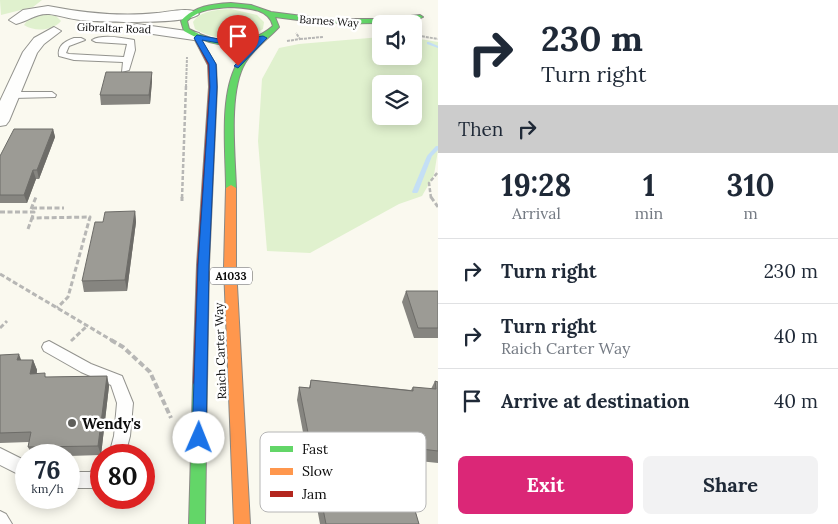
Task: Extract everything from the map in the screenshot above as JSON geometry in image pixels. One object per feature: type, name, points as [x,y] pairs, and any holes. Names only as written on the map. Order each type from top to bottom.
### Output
[{"type":"main road","points":[[196,12],[212,0]]},
{"type":"main road","points":[[250,0],[276,22],[276,27],[266,37]]},
{"type":"main road","name":"Barnes Way","points":[[196,12],[231,5],[296,19],[372,23]]},
{"type":"main road","points":[[421,15],[430,9]]},
{"type":"main road","name":"A1033","points":[[195,37],[184,25],[184,21],[196,12]]},
{"type":"main road","name":"Barnes Way","points":[[314,32],[372,29]]},
{"type":"main road","name":"Barnes Way","points":[[195,37],[230,43],[266,37],[284,38]]},
{"type":"main road","name":"Raich Carter Way","points":[[195,37],[212,64],[214,87],[203,265],[197,524]]},
{"type":"main road","name":"Raich Carter Way","points":[[242,524],[230,267],[232,98],[234,78],[238,66],[266,37]]},
{"type":"street","points":[[0,20],[24,35],[39,41],[62,24],[53,10],[38,11],[21,16],[24,35],[13,95],[0,121]]},
{"type":"street","name":"Gibraltar Road","points":[[62,24],[79,16],[125,18],[196,12]]},
{"type":"street","name":"Gibraltar Road","points":[[62,24],[142,28],[195,37]]},
{"type":"lane","points":[[82,40],[68,42],[62,54],[72,57],[126,60]]},
{"type":"lane","points":[[96,40],[131,42],[130,56],[126,60],[125,70]]},
{"type":"lane","points":[[13,95],[52,95]]},
{"type":"lane","points":[[49,347],[86,368],[117,381],[125,403],[120,444]]},
{"type":"lane","points":[[0,456],[15,464]]},
{"type":"lane","points":[[0,520],[3,524]]},
{"type":"path","points":[[284,38],[300,38],[296,34],[296,19]]},
{"type":"path","points":[[422,29],[438,39]]},
{"type":"path","points":[[438,172],[429,183],[431,198],[438,207]]},
{"type":"path","points":[[28,229],[34,212],[31,210],[36,197]]},
{"type":"path","points":[[0,212],[64,208]]},
{"type":"path","points":[[32,218],[90,217],[68,297],[57,308]]},
{"type":"path","points":[[0,274],[123,347],[150,372],[174,425]]},
{"type":"path","points":[[0,328],[8,321]]},
{"type":"green space","points":[[0,0],[42,0],[33,7],[1,15]]},
{"type":"green space","points":[[231,9],[257,15],[264,22],[263,29],[238,38],[220,38],[195,29],[193,22],[200,15],[210,11]]},
{"type":"green space","points":[[44,14],[56,16],[61,21],[48,29],[33,29],[24,25],[29,18]]},
{"type":"green space","points":[[372,38],[372,65],[422,65],[422,39],[438,42],[438,150],[434,175],[422,196],[399,204],[310,253],[267,251],[258,141],[262,79],[279,48],[299,44]]},
{"type":"building","points":[[106,72],[152,72],[149,95],[100,95]]},
{"type":"building","points":[[14,129],[53,129],[37,170],[33,170],[24,195],[0,195],[0,156]]},
{"type":"building","points":[[135,211],[125,280],[82,281],[95,222],[103,222],[105,212]]},
{"type":"building","points":[[406,291],[438,291],[438,328],[418,328]]},
{"type":"building","name":"Wendy's","points":[[19,354],[17,360],[33,360],[30,374],[45,373],[45,377],[107,376],[98,444],[80,446],[80,444],[29,444],[31,432],[0,433],[0,355]]},
{"type":"building","points":[[311,380],[413,391],[413,387],[436,389],[435,381],[438,382],[438,451],[426,450],[426,432],[308,432],[299,387],[310,388]]},
{"type":"building","points":[[324,512],[415,512],[419,524],[326,524]]},
{"type":"waterway","points":[[428,43],[438,47]]},
{"type":"waterway","points":[[415,192],[430,156],[438,147]]},
{"type":"traffic: fast","points":[[231,5],[259,9],[271,15],[275,20],[276,27],[267,35],[256,40],[232,44],[208,40],[186,30],[184,21],[194,13],[212,7],[231,5]]},
{"type":"traffic: fast","points":[[269,14],[344,22],[372,22]]},
{"type":"traffic: fast","points":[[231,188],[230,124],[233,90],[240,65],[263,38]]},
{"type":"traffic: fast","points":[[197,524],[200,383]]},
{"type":"traffic: slow","points":[[231,188],[230,267],[242,524]]},
{"type":"traffic: jam","points":[[197,38],[212,65],[213,87],[203,265],[200,383]]},
{"type":"place","name":"Wendy's","points":[[72,423]]},
{"type":"route","points":[[199,438],[203,265],[214,87],[212,64],[197,38],[218,43],[243,43],[263,38],[238,66]]}]
